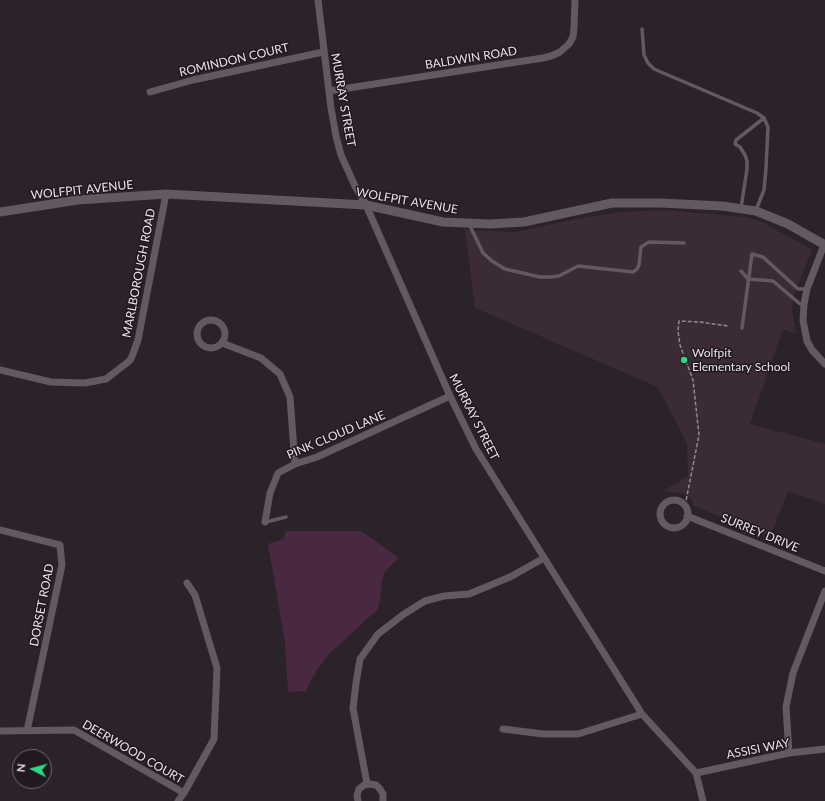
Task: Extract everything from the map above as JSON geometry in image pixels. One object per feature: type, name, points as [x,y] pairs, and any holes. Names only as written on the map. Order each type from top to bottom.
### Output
[{"type":"street","name":"MURRAY STREET","points":[[318,0],[328,91],[341,155],[355,186],[366,204],[450,396],[476,449],[642,714],[696,773],[703,801]]},
{"type":"street","name":"BALDWIN ROAD","points":[[328,91],[551,56],[560,52],[569,44],[573,37],[575,0]]},
{"type":"street","name":"ROMINDON COURT","points":[[150,92],[193,80],[323,52]]},
{"type":"street","name":"WOLFPIT AVENUE","points":[[0,212],[78,200],[166,194],[366,204],[443,222],[490,224],[524,222],[603,204],[619,202],[695,205],[741,208],[756,211],[788,224],[825,245]]},
{"type":"street","name":"MARLBOROUGH ROAD","points":[[0,370],[51,382],[85,384],[106,380],[128,362],[138,340],[166,194]]},
{"type":"street","points":[[825,245],[807,289],[803,320],[807,341],[812,350],[825,364]]},
{"type":"street","points":[[209,320],[218,322],[224,329],[224,338],[222,343],[214,348],[205,347],[199,342],[197,337],[198,328],[201,324],[209,320]]},
{"type":"street","points":[[222,343],[261,358],[280,374],[290,397],[294,464]]},
{"type":"street","name":"PINK CLOUD LANE","points":[[265,522],[270,494],[278,474],[294,464],[317,457],[450,396]]},
{"type":"street","points":[[668,501],[678,501],[685,506],[687,516],[683,524],[674,528],[665,525],[660,517],[661,508],[668,501]]},
{"type":"street","name":"SURREY DRIVE","points":[[687,516],[825,571]]},
{"type":"street","name":"DORSET ROAD","points":[[0,530],[60,545],[62,565],[27,731]]},
{"type":"street","points":[[367,784],[363,771],[354,708],[360,658],[378,634],[404,614],[425,601],[444,596],[468,594],[510,576],[544,558]]},
{"type":"street","points":[[178,801],[214,739],[217,668],[195,595],[187,583]]},
{"type":"street","points":[[789,753],[786,707],[793,673],[825,591]]},
{"type":"street","points":[[503,729],[543,734],[578,734],[642,714]]},
{"type":"street","name":"DEERWOOD COURT","points":[[0,731],[74,730],[184,793]]},
{"type":"street","name":"ASSISI WAY","points":[[696,773],[789,753],[825,749]]},
{"type":"street","points":[[358,801],[357,795],[359,789],[367,784],[376,785],[380,789],[383,794],[382,801]]},
{"type":"lane","points":[[642,29],[644,55],[648,63],[654,69],[757,113],[764,118],[768,127],[766,168],[764,190],[756,211]]},
{"type":"lane","points":[[741,208],[747,161],[740,147],[736,144],[736,140],[764,118]]},
{"type":"lane","points":[[468,223],[483,253],[492,261],[505,268],[540,277],[559,276],[578,266],[634,272],[639,265],[641,247],[649,242],[684,243]]},
{"type":"lane","points":[[742,328],[752,254],[763,257],[798,289],[807,289]]},
{"type":"lane","points":[[741,271],[748,279],[773,281],[800,304],[804,304]]},
{"type":"lane","points":[[265,522],[286,517]]},
{"type":"path","points":[[685,506],[699,435],[693,380],[680,345],[678,331],[679,321],[728,326]]},
{"type":"shaded area","name":"Wolfpit Elementary School","points":[[665,210],[745,217],[763,222],[812,250],[794,295],[792,310],[796,334],[783,329],[750,424],[825,444],[825,504],[788,491],[770,537],[694,506],[691,499],[685,494],[663,491],[688,476],[687,444],[658,387],[475,308],[465,230],[516,232],[581,218],[622,212]]},
{"type":"shaded area","points":[[286,531],[361,531],[399,558],[384,574],[378,609],[330,653],[317,670],[306,692],[288,692],[285,643],[268,544],[284,539]]},
{"type":"place","name":"Wolfpit Elementary School","points":[[684,360]]}]
